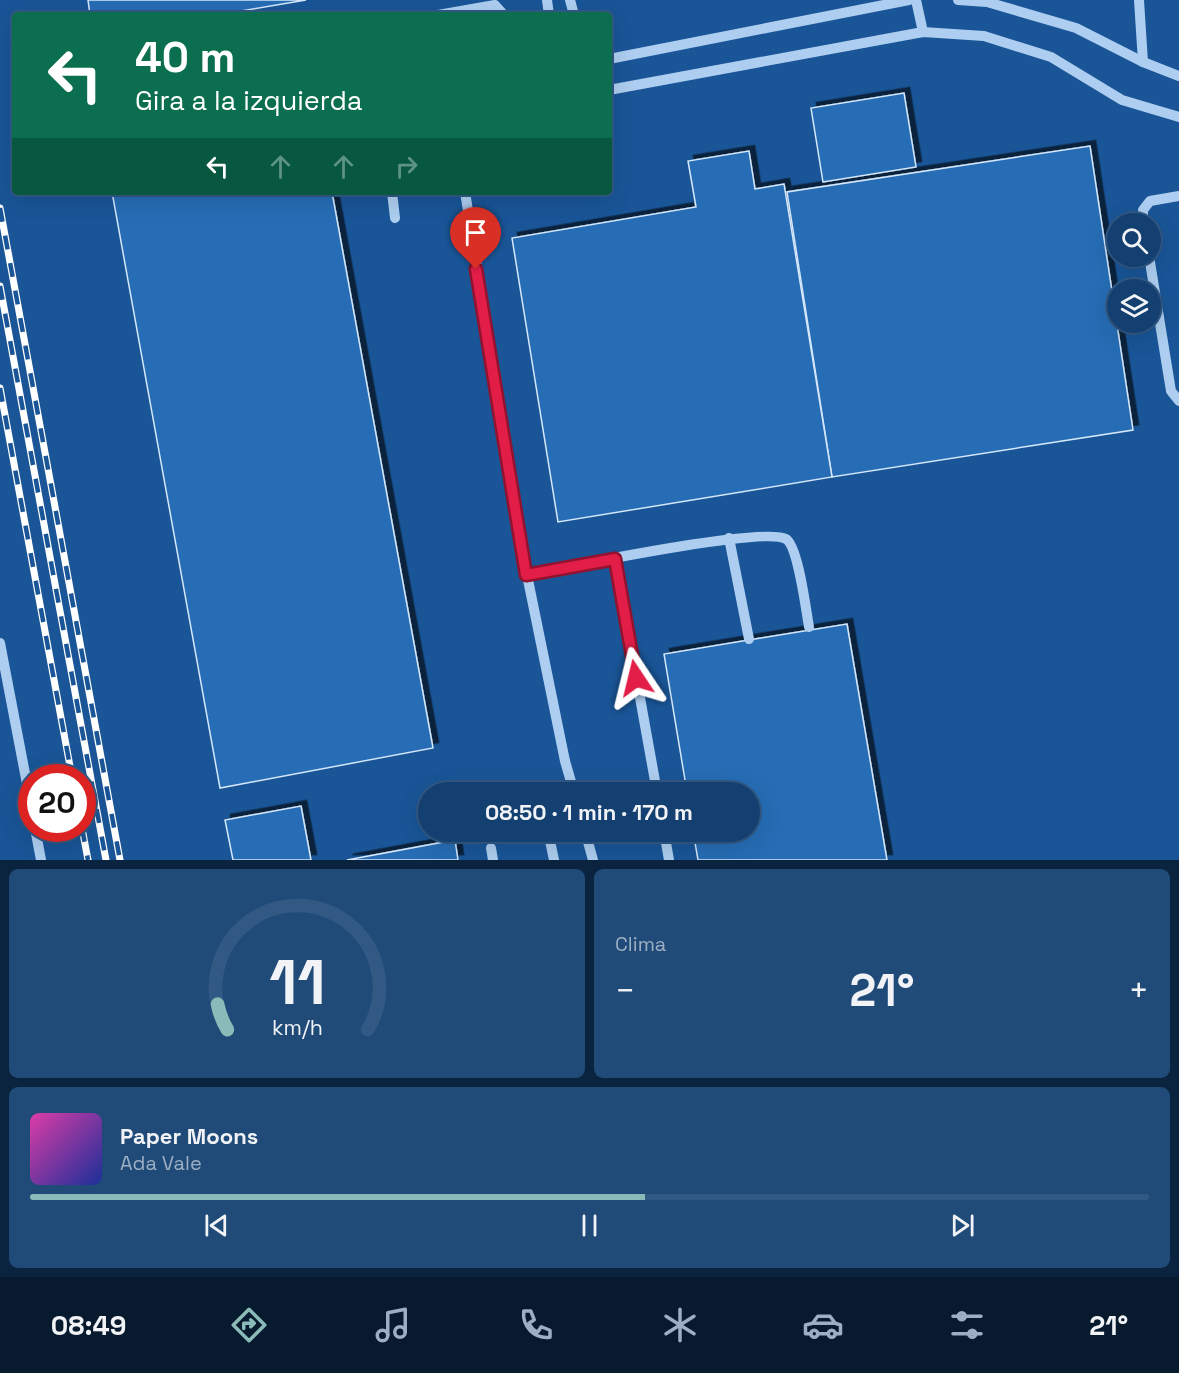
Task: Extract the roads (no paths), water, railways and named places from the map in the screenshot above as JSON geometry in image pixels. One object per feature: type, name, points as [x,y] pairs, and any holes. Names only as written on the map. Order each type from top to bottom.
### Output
[{"type":"lane","points":[[612,58],[909,0]]},
{"type":"lane","points":[[916,0],[923,32]]},
{"type":"lane","points":[[958,0],[987,2],[1076,28],[1143,62],[1179,76]]},
{"type":"lane","points":[[1140,0],[1143,62]]},
{"type":"lane","points":[[455,12],[495,5],[501,12]]},
{"type":"lane","points":[[612,89],[923,32],[984,36],[1051,57],[1122,100],[1179,116]]},
{"type":"lane","points":[[392,195],[395,218]]},
{"type":"lane","points":[[465,195],[526,575],[571,782]]},
{"type":"lane","points":[[1143,213],[1150,201],[1179,196]]},
{"type":"lane","points":[[1151,267],[1171,391],[1179,401]]},
{"type":"lane","points":[[526,575],[729,538],[776,536],[788,540],[794,551],[809,627]]},
{"type":"lane","points":[[729,538],[749,639]]},
{"type":"lane","points":[[615,559],[655,782]]},
{"type":"lane","points":[[0,643],[23,764]]},
{"type":"lane","points":[[38,842],[41,860]]},
{"type":"lane","points":[[550,842],[554,860]]},
{"type":"lane","points":[[588,842],[593,860]]},
{"type":"lane","points":[[666,842],[669,860]]},
{"type":"railway","points":[[0,208],[120,860]]},
{"type":"railway","points":[[0,286],[106,860]]},
{"type":"railway","points":[[0,388],[70,764]]},
{"type":"railway","points":[[85,842],[88,860]]}]
